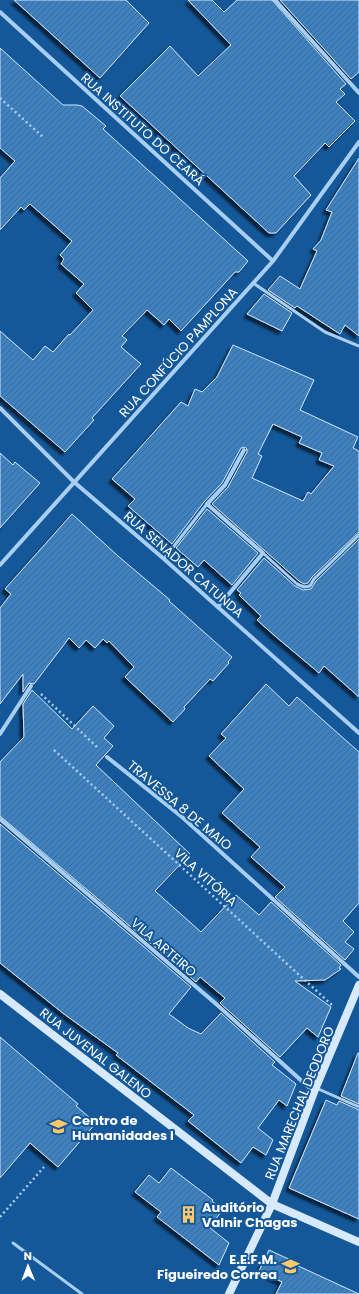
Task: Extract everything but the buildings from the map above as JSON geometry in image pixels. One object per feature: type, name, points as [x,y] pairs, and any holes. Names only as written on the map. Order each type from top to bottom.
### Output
[{"type":"street","points":[[275,0],[359,93]]},
{"type":"street","name":"RUA INSTITUTO DO CEARÁ","points":[[0,12],[273,260]]},
{"type":"street","name":"RUA CONFÚCIO PAMPLONA","points":[[0,565],[273,260],[359,142]]},
{"type":"street","name":"RUA SENADOR CATUNDA","points":[[0,408],[74,482],[164,558],[359,732]]},
{"type":"street","points":[[218,607],[263,552],[207,504],[225,485],[244,450]]},
{"type":"street","points":[[0,734],[31,686]]},
{"type":"street","name":"TRAVESSA 8 DE MAIO","points":[[108,757],[182,817],[359,977]]},
{"type":"street","name":"VILA ARTEIRO","points":[[0,819],[315,1090]]},
{"type":"street","name":"RUA MARECHAL DEODORO","points":[[229,1294],[272,1204],[315,1090],[359,985]]},
{"type":"street","name":"RUA JUVENAL GALENO","points":[[0,994],[272,1204],[359,1242]]},
{"type":"lane","points":[[253,283],[325,332],[359,346]]},
{"type":"lane","points":[[164,558],[207,504]]},
{"type":"lane","points":[[263,552],[297,584],[304,587],[310,586],[314,580],[359,535]]},
{"type":"lane","points":[[315,1090],[359,1107]]},
{"type":"lane","points":[[13,1243],[82,1294]]},
{"type":"path","points":[[0,98],[42,137]]},
{"type":"path","points":[[31,686],[108,757]]},
{"type":"path","name":"VILA VITÓRIA","points":[[54,750],[346,1018]]},
{"type":"path","points":[[0,1218],[44,1167]]},
{"type":"place","name":"Centro de Humanidades I","points":[[59,1127]]},
{"type":"place","name":"Auditório Valnir Chagas","points":[[189,1214]]},
{"type":"place","name":"E.E.F.M. Figueiredo Correa","points":[[290,1266]]}]
